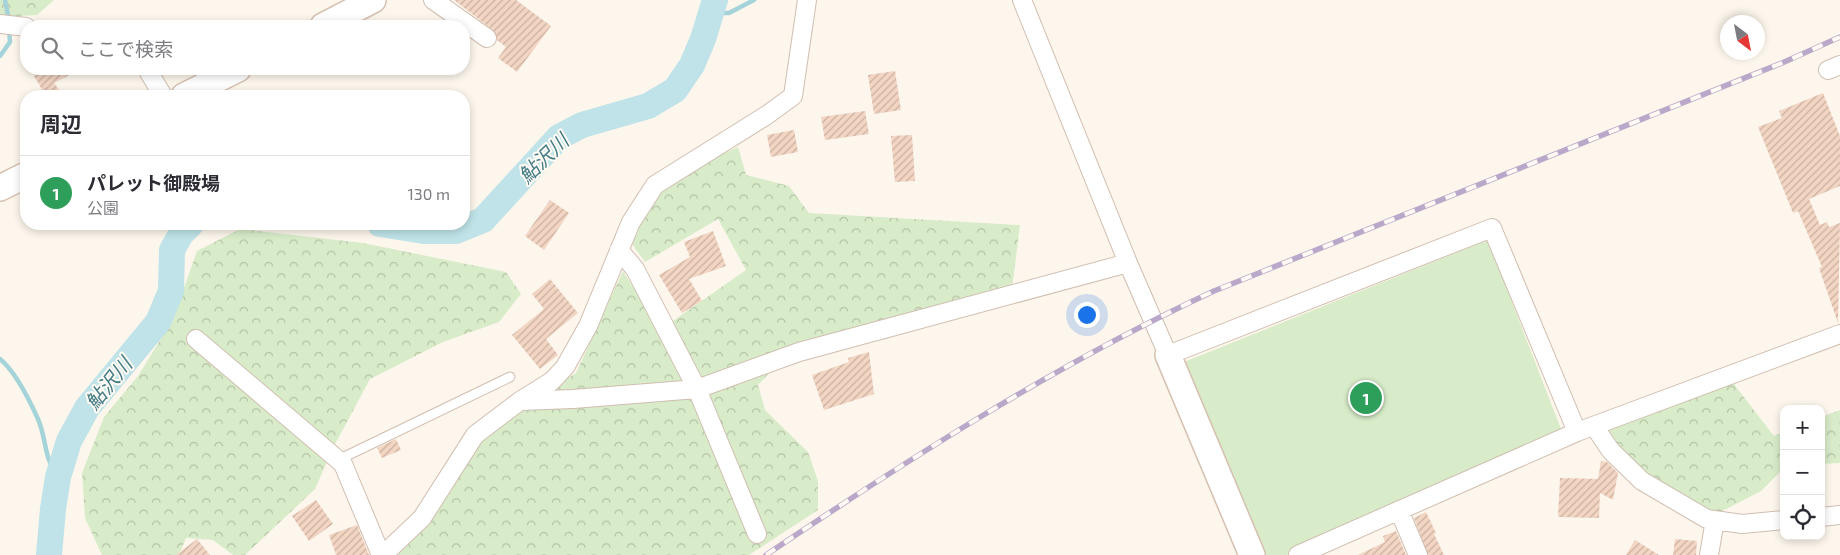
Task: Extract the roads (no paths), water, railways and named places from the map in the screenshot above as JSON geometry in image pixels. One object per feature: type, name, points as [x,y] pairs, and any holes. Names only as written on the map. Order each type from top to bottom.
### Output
[{"type":"street","points":[[335,20],[373,0]]},
{"type":"street","points":[[433,0],[461,20]]},
{"type":"street","points":[[196,339],[343,464],[382,555],[422,518],[475,435],[520,401],[552,381],[565,367],[588,326],[631,222],[655,185],[767,115],[793,96],[807,0]]},
{"type":"street","points":[[1022,0],[1128,263],[1252,555]]},
{"type":"street","points":[[0,24],[20,26]]},
{"type":"street","points":[[470,26],[487,38]]},
{"type":"street","points":[[151,75],[159,90]]},
{"type":"street","points":[[196,90],[226,75]]},
{"type":"street","points":[[0,188],[20,178]]},
{"type":"street","points":[[1168,355],[1492,228],[1586,429],[1642,481],[1707,519],[1742,524],[1780,520]]},
{"type":"street","points":[[619,250],[635,269],[696,389],[757,534]]},
{"type":"street","points":[[520,401],[573,399],[696,389],[799,352],[1128,263]]},
{"type":"street","points":[[1298,555],[1329,549],[1399,510],[1586,429],[1840,334]]},
{"type":"street","points":[[1399,510],[1418,555]]},
{"type":"street","points":[[1825,517],[1840,516]]},
{"type":"street","points":[[1708,555],[1715,520]]},
{"type":"lane","points":[[338,460],[510,377]]},
{"type":"waterway","points":[[5,0],[9,20]]},
{"type":"waterway","name":"鮎沢川","points":[[470,225],[483,220],[559,137],[582,125],[648,106],[675,90],[692,65],[703,39],[715,0]]},
{"type":"waterway","points":[[711,13],[729,13],[754,0]]},
{"type":"waterway","points":[[0,56],[10,42],[9,28]]},
{"type":"waterway","name":"鮎沢川","points":[[49,555],[58,477],[69,441],[87,408],[158,322],[171,291],[172,250],[185,230]]},
{"type":"waterway","name":"鮎沢川","points":[[418,230],[458,230]]},
{"type":"waterway","points":[[0,359],[17,378],[31,403],[41,427],[47,455],[58,477]]},
{"type":"railway","points":[[766,555],[875,483],[985,414],[1098,349],[1214,291],[1782,63],[1840,37]]},
{"type":"place","name":"パレット御殿場","points":[[1366,398]]}]
